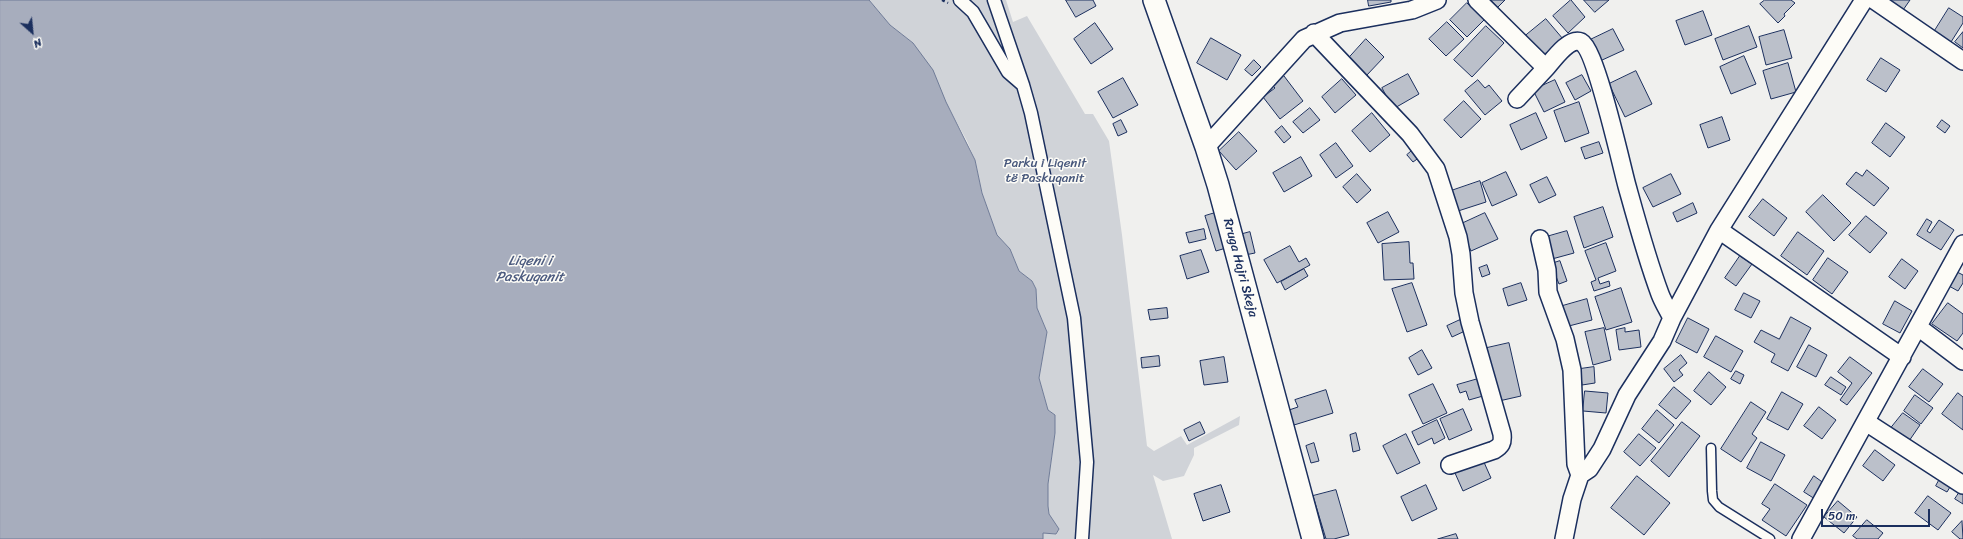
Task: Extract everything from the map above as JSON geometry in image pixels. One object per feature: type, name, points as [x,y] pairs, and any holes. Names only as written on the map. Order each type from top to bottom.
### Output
[{"type":"street","points":[[960,0],[973,12],[1008,72],[1023,85]]},
{"type":"street","points":[[994,0],[1023,85],[1041,156],[1074,318],[1087,462],[1082,539]]},
{"type":"street","name":"Rruga Hajri Skeja","points":[[1154,0],[1206,148],[1313,539]]},
{"type":"street","points":[[1206,148],[1304,39],[1314,33],[1340,23],[1412,10],[1437,0]]},
{"type":"street","points":[[1477,0],[1546,68]]},
{"type":"street","points":[[1580,475],[1590,469],[1602,449],[1627,395],[1662,341],[1672,318],[1720,230],[1864,0]]},
{"type":"street","points":[[1874,0],[1963,62]]},
{"type":"street","points":[[1314,33],[1410,134],[1436,169],[1444,193],[1461,254],[1464,293],[1470,322],[1503,442],[1500,447],[1494,450],[1450,465]]},
{"type":"street","points":[[1517,99],[1568,44],[1576,41],[1582,43],[1587,49],[1602,90],[1627,187],[1660,295],[1672,318]]},
{"type":"street","points":[[1720,230],[1902,357]]},
{"type":"street","points":[[1540,239],[1547,270],[1548,292],[1565,339],[1572,370],[1576,464],[1580,475],[1572,499],[1564,539]]},
{"type":"street","points":[[1801,539],[1963,244]]},
{"type":"street","points":[[1918,327],[1963,360]]},
{"type":"street","points":[[1866,422],[1963,485]]},
{"type":"lane","points":[[1712,448],[1713,500],[1719,507],[1770,539]]},
{"type":"green space","name":"Parku i Liqenit të Paskuqanit","points":[[869,0],[1006,0],[1013,22],[1027,16],[1085,114],[1093,114],[1109,141],[1122,235],[1147,446],[1154,451],[1181,436],[1187,445],[1240,416],[1239,425],[1194,448],[1194,455],[1184,476],[1163,481],[1153,475],[1172,539],[1043,539],[1043,533],[1056,534],[1059,529],[1049,514],[1048,506],[1048,484],[1055,433],[1055,415],[1048,410],[1039,378],[1047,332],[1037,308],[1036,289],[1032,281],[1019,271],[1010,249],[997,235],[982,193],[975,160],[967,141],[913,43],[890,25]]},
{"type":"water","name":"Liqeni i Paskuqanit","points":[[0,0],[869,0],[890,25],[913,43],[933,70],[946,102],[975,160],[982,193],[997,235],[1010,249],[1019,271],[1032,281],[1036,289],[1037,308],[1047,332],[1039,378],[1048,410],[1055,415],[1055,433],[1048,484],[1048,506],[1049,514],[1059,529],[1056,534],[1043,533],[1043,539],[0,539]]},
{"type":"building","points":[[1066,0],[1093,0],[1096,6],[1076,17]]},
{"type":"building","points":[[1368,0],[1391,0],[1391,2],[1369,6]]},
{"type":"building","points":[[1491,0],[1505,0],[1498,7]]},
{"type":"building","points":[[1571,0],[1585,17],[1568,33],[1553,16]]},
{"type":"building","points":[[1584,0],[1609,0],[1595,12]]},
{"type":"building","points":[[1765,0],[1791,0],[1795,3],[1784,14],[1785,16],[1778,23],[1760,4]]},
{"type":"building","points":[[1883,0],[1910,0],[1901,13]]},
{"type":"building","points":[[1467,3],[1484,20],[1467,37],[1450,20]]},
{"type":"building","points":[[1949,8],[1963,17],[1963,23],[1951,42],[1934,32]]},
{"type":"building","points":[[1703,11],[1712,35],[1685,45],[1676,21]]},
{"type":"building","points":[[1546,19],[1563,39],[1541,57],[1524,37]]},
{"type":"building","points":[[1447,22],[1464,39],[1446,56],[1429,39]]},
{"type":"building","points":[[1095,23],[1113,49],[1091,64],[1074,39]]},
{"type":"building","points":[[1486,26],[1504,43],[1472,77],[1454,60]]},
{"type":"building","points":[[1749,26],[1757,47],[1723,60],[1715,39]]},
{"type":"building","points":[[1613,29],[1624,50],[1600,61],[1590,40]]},
{"type":"building","points":[[1784,30],[1792,58],[1766,65],[1759,37]]},
{"type":"building","points":[[1963,32],[1963,48],[1955,42]]},
{"type":"building","points":[[1211,38],[1241,55],[1227,80],[1197,63]]},
{"type":"building","points":[[1366,39],[1384,57],[1366,76],[1348,59]]},
{"type":"building","points":[[1744,56],[1756,84],[1731,94],[1720,67]]},
{"type":"building","points":[[1881,58],[1900,70],[1886,92],[1867,80]]},
{"type":"building","points":[[1254,60],[1261,67],[1252,76],[1245,70]]},
{"type":"building","points":[[1788,63],[1796,92],[1771,99],[1763,71]]},
{"type":"building","points":[[1636,71],[1652,104],[1625,117],[1609,84]]},
{"type":"building","points":[[1408,74],[1419,94],[1393,109],[1382,88]]},
{"type":"building","points":[[1582,75],[1591,91],[1575,100],[1566,83]]},
{"type":"building","points":[[1284,76],[1303,101],[1280,119],[1263,97],[1275,88],[1272,85]]},
{"type":"building","points":[[1123,78],[1138,105],[1113,118],[1098,92]]},
{"type":"building","points":[[1342,79],[1356,95],[1335,113],[1322,97]]},
{"type":"building","points":[[1478,80],[1485,88],[1489,85],[1502,101],[1485,115],[1465,91]]},
{"type":"building","points":[[1555,80],[1565,102],[1544,112],[1533,90]]},
{"type":"building","points":[[1464,101],[1481,119],[1461,138],[1444,120]]},
{"type":"building","points":[[1579,102],[1589,133],[1565,142],[1554,111]]},
{"type":"building","points":[[1310,108],[1320,120],[1303,133],[1293,122]]},
{"type":"building","points":[[1372,113],[1390,135],[1370,152],[1352,131]]},
{"type":"building","points":[[1536,113],[1547,138],[1521,150],[1510,125]]},
{"type":"building","points":[[1722,117],[1730,140],[1708,148],[1700,125]]},
{"type":"building","points":[[1121,120],[1127,132],[1118,136],[1113,124]]},
{"type":"building","points":[[1942,120],[1950,126],[1945,133],[1937,127]]},
{"type":"building","points":[[1886,123],[1905,137],[1890,157],[1872,143]]},
{"type":"building","points":[[1282,126],[1291,137],[1284,143],[1275,132]]},
{"type":"building","points":[[1239,132],[1257,151],[1236,170],[1219,151]]},
{"type":"building","points":[[1599,142],[1603,153],[1585,159],[1581,148]]},
{"type":"building","points":[[1336,143],[1353,166],[1336,178],[1320,155]]},
{"type":"building","points":[[1414,149],[1420,157],[1413,162],[1407,155]]},
{"type":"building","points":[[1301,157],[1312,176],[1284,192],[1273,173]]},
{"type":"building","points":[[1867,170],[1889,188],[1874,206],[1846,184],[1856,172],[1862,176]]},
{"type":"building","points":[[1506,172],[1517,195],[1492,206],[1482,183]]},
{"type":"building","points":[[1357,174],[1371,190],[1357,203],[1343,187]]},
{"type":"building","points":[[1671,174],[1681,194],[1653,207],[1643,188]]},
{"type":"building","points":[[1547,177],[1556,195],[1539,203],[1530,185]]},
{"type":"building","points":[[1480,181],[1486,202],[1455,212],[1448,192]]},
{"type":"building","points":[[1823,195],[1851,223],[1834,241],[1806,212]]},
{"type":"building","points":[[1763,199],[1787,218],[1774,236],[1749,217]]},
{"type":"building","points":[[1693,203],[1697,213],[1677,222],[1673,213]]},
{"type":"building","points":[[1603,207],[1613,237],[1584,248],[1574,217]]},
{"type":"building","points":[[1388,212],[1399,232],[1378,243],[1367,223]]},
{"type":"building","points":[[1215,213],[1226,248],[1216,251],[1205,216]]},
{"type":"building","points":[[1485,213],[1498,239],[1471,251],[1459,225]]},
{"type":"building","points":[[1866,216],[1887,233],[1870,253],[1849,235]]},
{"type":"building","points":[[1927,219],[1932,222],[1927,231],[1930,233],[1939,220],[1954,230],[1941,250],[1917,235]]},
{"type":"building","points":[[1204,229],[1206,239],[1189,243],[1186,233]]},
{"type":"building","points":[[1567,231],[1574,253],[1552,259],[1546,237]]},
{"type":"building","points":[[1250,232],[1255,253],[1245,255],[1239,235]]},
{"type":"building","points":[[1798,232],[1824,251],[1807,275],[1781,256]]},
{"type":"building","points":[[1409,242],[1410,263],[1413,263],[1414,279],[1384,280],[1382,244]]},
{"type":"building","points":[[1606,243],[1616,271],[1598,278],[1600,284],[1609,281],[1610,286],[1594,291],[1591,282],[1596,280],[1585,251]]},
{"type":"building","points":[[1290,246],[1299,262],[1306,258],[1310,265],[1277,283],[1264,260]]},
{"type":"building","points":[[1201,250],[1209,272],[1187,279],[1180,256]]},
{"type":"building","points":[[1740,256],[1752,264],[1736,286],[1725,278]]},
{"type":"building","points":[[1828,258],[1848,272],[1832,294],[1813,280]]},
{"type":"building","points":[[1902,259],[1918,271],[1905,289],[1889,277]]},
{"type":"building","points":[[1560,261],[1567,281],[1559,284],[1551,264]]},
{"type":"building","points":[[1487,265],[1490,274],[1482,277],[1479,268]]},
{"type":"building","points":[[1304,269],[1308,276],[1285,290],[1281,282]]},
{"type":"building","points":[[1957,272],[1963,275],[1963,283],[1958,291],[1949,286]]},
{"type":"building","points":[[1412,283],[1427,325],[1407,332],[1392,289]]},
{"type":"building","points":[[1521,283],[1527,300],[1508,306],[1503,289]]},
{"type":"building","points":[[1621,288],[1632,322],[1606,330],[1595,297]]},
{"type":"building","points":[[1744,293],[1760,301],[1751,318],[1735,310]]},
{"type":"building","points":[[1587,299],[1592,320],[1565,327],[1559,307]]},
{"type":"building","points":[[1895,301],[1912,311],[1900,333],[1883,324]]},
{"type":"building","points":[[1948,303],[1963,314],[1963,333],[1957,341],[1932,324]]},
{"type":"building","points":[[1167,308],[1168,318],[1150,320],[1148,310]]},
{"type":"building","points":[[1791,317],[1811,328],[1788,371],[1771,362],[1775,354],[1754,342],[1761,330],[1779,339]]},
{"type":"building","points":[[1688,318],[1709,329],[1697,353],[1676,342]]},
{"type":"building","points":[[1460,320],[1465,331],[1452,337],[1447,326]]},
{"type":"building","points":[[1604,328],[1611,360],[1593,365],[1585,332]]},
{"type":"building","points":[[1625,328],[1625,332],[1639,330],[1641,347],[1619,350],[1616,330]]},
{"type":"building","points":[[1716,336],[1743,351],[1731,372],[1704,357]]},
{"type":"building","points":[[1509,343],[1521,396],[1499,401],[1487,348]]},
{"type":"building","points":[[1809,345],[1827,355],[1816,377],[1797,367]]},
{"type":"building","points":[[1422,350],[1432,368],[1418,375],[1409,358]]},
{"type":"building","points":[[1681,355],[1687,363],[1679,370],[1683,375],[1674,382],[1664,369]]},
{"type":"building","points":[[1159,356],[1160,366],[1142,368],[1141,358]]},
{"type":"building","points":[[1224,357],[1228,382],[1204,385],[1200,361]]},
{"type":"building","points":[[1850,357],[1872,373],[1847,405],[1840,400],[1852,383],[1838,372]]},
{"type":"building","points":[[1594,367],[1595,383],[1582,385],[1580,369]]},
{"type":"building","points":[[1923,369],[1943,384],[1929,402],[1909,387]]},
{"type":"building","points":[[1736,371],[1744,375],[1740,384],[1731,379]]},
{"type":"building","points":[[1709,372],[1726,387],[1711,405],[1694,391]]},
{"type":"building","points":[[1831,377],[1846,387],[1841,395],[1825,385]]},
{"type":"building","points":[[1478,379],[1483,396],[1469,400],[1466,391],[1460,393],[1457,385]]},
{"type":"building","points":[[1433,384],[1447,413],[1423,424],[1409,395]]},
{"type":"building","points":[[1674,387],[1691,401],[1676,419],[1659,405]]},
{"type":"building","points":[[1326,390],[1333,413],[1294,425],[1289,410],[1298,407],[1295,400]]},
{"type":"building","points":[[1585,391],[1608,393],[1606,413],[1583,411]]},
{"type":"building","points":[[1782,392],[1803,404],[1788,430],[1767,419]]},
{"type":"building","points":[[1958,393],[1963,397],[1963,430],[1942,414]]},
{"type":"building","points":[[1915,395],[1933,408],[1921,424],[1904,411]]},
{"type":"building","points":[[1751,402],[1766,412],[1752,434],[1757,438],[1741,462],[1721,449]]},
{"type":"building","points":[[1819,407],[1836,420],[1822,439],[1804,426]]},
{"type":"building","points":[[1463,409],[1472,430],[1449,440],[1440,419]]},
{"type":"building","points":[[1657,410],[1674,425],[1659,443],[1642,429]]},
{"type":"building","points":[[1903,413],[1920,425],[1909,441],[1891,428]]},
{"type":"building","points":[[1437,420],[1445,438],[1434,444],[1432,438],[1418,445],[1412,432]]},
{"type":"building","points":[[1200,422],[1205,433],[1189,441],[1184,430]]},
{"type":"building","points":[[1682,422],[1700,436],[1669,477],[1651,461]]},
{"type":"building","points":[[1356,433],[1360,450],[1353,452],[1350,435]]},
{"type":"building","points":[[1406,434],[1420,463],[1397,474],[1383,446]]},
{"type":"building","points":[[1639,434],[1656,448],[1640,466],[1624,452]]},
{"type":"building","points":[[1761,442],[1785,455],[1771,481],[1747,468]]},
{"type":"building","points":[[1314,443],[1319,461],[1311,463],[1306,446]]},
{"type":"building","points":[[1875,450],[1895,465],[1883,481],[1863,466]]},
{"type":"building","points":[[1483,460],[1491,478],[1463,491],[1455,473]]},
{"type":"building","points":[[1942,475],[1953,482],[1947,492],[1936,486]]},
{"type":"building","points":[[1637,476],[1670,503],[1644,535],[1611,508]]},
{"type":"building","points":[[1814,476],[1825,484],[1815,499],[1804,492]]},
{"type":"building","points":[[1775,484],[1807,505],[1786,536],[1762,520],[1770,509],[1762,504]]},
{"type":"building","points":[[1221,485],[1230,512],[1203,521],[1194,494]]},
{"type":"building","points":[[1426,485],[1437,509],[1412,521],[1401,497]]},
{"type":"building","points":[[1336,490],[1349,535],[1334,539],[1326,539],[1313,496]]},
{"type":"building","points":[[1961,490],[1963,491],[1963,504],[1955,499]]},
{"type":"building","points":[[1928,496],[1951,513],[1938,530],[1915,513]]},
{"type":"building","points":[[1838,501],[1857,517],[1844,533],[1824,517]]},
{"type":"building","points":[[1867,520],[1883,533],[1878,539],[1857,539],[1853,536]]},
{"type":"building","points":[[1962,521],[1963,539],[1960,539],[1952,532]]},
{"type":"building","points":[[1456,534],[1458,539],[1438,539]]}]
